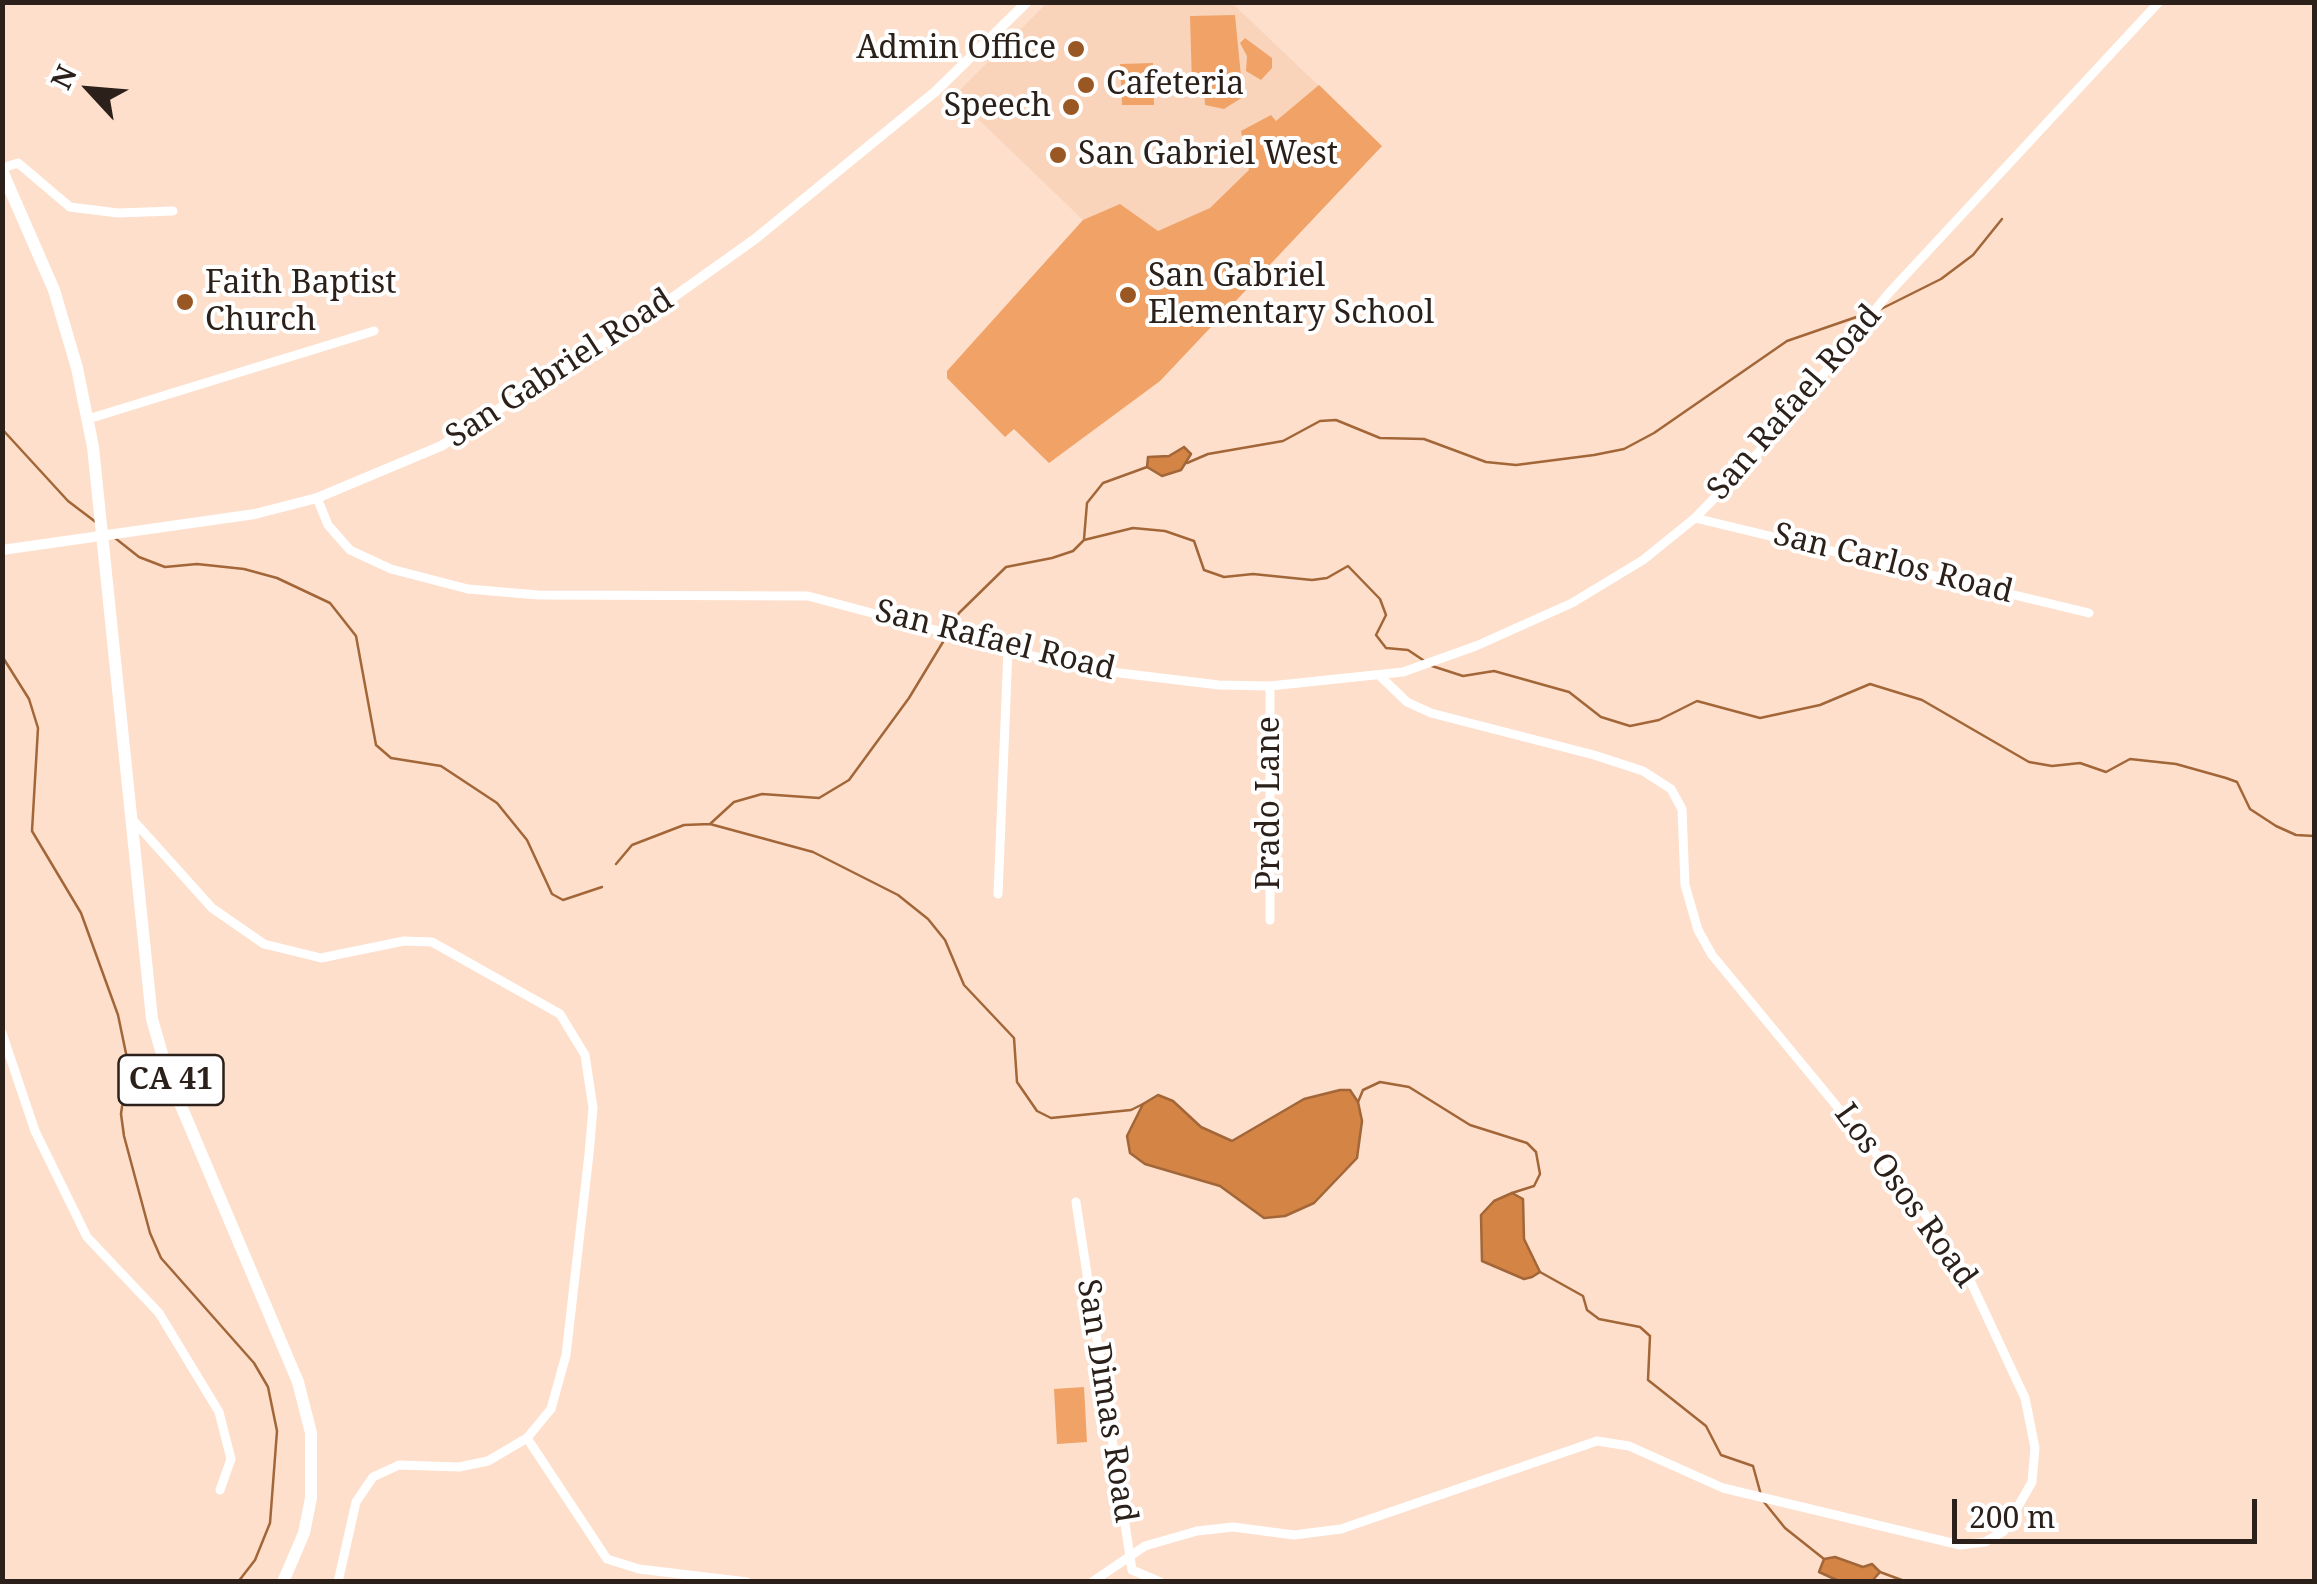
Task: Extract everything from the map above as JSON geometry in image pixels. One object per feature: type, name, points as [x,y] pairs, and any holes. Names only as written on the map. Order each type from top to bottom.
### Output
[{"type":"main road","name":"CA 41","points":[[2,169],[54,290],[88,420],[132,819],[143,966],[152,1019],[168,1075],[298,1382],[310,1433],[311,1498],[304,1533],[282,1582]]},
{"type":"street","name":"San Gabriel Road","points":[[2,550],[238,517],[317,498],[381,474],[466,432],[708,274],[936,90],[1026,2]]},
{"type":"street","name":"San Rafael Road","points":[[317,498],[328,525],[350,550],[420,578],[468,589],[538,595],[808,596],[1090,670],[1219,685],[1270,686],[1380,677],[1465,651],[1572,603],[1643,560],[1695,518],[1766,445],[1937,240],[2159,2]]},
{"type":"street","points":[[2,169],[18,163],[70,207],[118,213],[173,211]]},
{"type":"street","points":[[88,420],[374,331]]},
{"type":"street","name":"San Carlos Road","points":[[1695,518],[2089,613]]},
{"type":"street","points":[[998,894],[1008,650]]},
{"type":"street","name":"Los Osos Road","points":[[1092,1582],[1145,1546],[1220,1527],[1294,1535],[1341,1529],[1597,1441],[1630,1446],[1736,1492],[1960,1544],[1985,1542],[2004,1531],[2021,1508],[2032,1482],[2035,1448],[2025,1398],[1967,1274],[1920,1206],[1712,955],[1698,930],[1685,884],[1682,810],[1670,789],[1644,771],[1594,755],[1431,713],[1406,702],[1380,677]]},
{"type":"street","name":"Prado Lane","points":[[1270,686],[1270,920]]},
{"type":"street","points":[[132,819],[212,908],[264,944],[321,958],[404,942],[432,942],[550,1007],[579,1039],[590,1074],[593,1108],[566,1355],[551,1409],[527,1438],[474,1465],[399,1465],[373,1477],[356,1502],[338,1582]]},
{"type":"street","points":[[2,1033],[34,1131],[87,1237],[159,1313],[219,1412],[231,1459],[220,1490]]},
{"type":"street","name":"San Dimas Road","points":[[1076,1202],[1132,1570],[1160,1582]]},
{"type":"street","points":[[527,1438],[606,1559],[638,1569],[748,1582]]},
{"type":"shaded area","name":"San Gabriel Elementary School","points":[[1047,3],[1232,3],[1382,146],[1160,381],[1049,463],[1014,429],[1005,437],[947,378],[947,371],[1083,220],[954,96]]},
{"type":"shaded area","points":[[1235,15],[1243,97],[1224,109],[1205,105],[1204,85],[1192,85],[1190,16]]},
{"type":"shaded area","points":[[1245,38],[1272,58],[1272,68],[1261,80],[1246,71],[1247,56],[1240,43]]},
{"type":"shaded area","points":[[1153,63],[1154,105],[1122,105],[1120,64]]},
{"type":"shaded area","points":[[1319,85],[1382,146],[1160,381],[1049,463],[1014,429],[1005,437],[947,378],[947,371],[1083,220],[1120,204],[1158,231],[1210,208],[1249,170],[1241,131],[1271,115],[1276,121]]},
{"type":"shaded area","points":[[1184,447],[1191,454],[1181,470],[1162,476],[1147,467],[1148,457],[1169,456]]},
{"type":"shaded area","points":[[1350,1090],[1358,1102],[1362,1121],[1357,1158],[1314,1203],[1285,1216],[1264,1218],[1220,1186],[1145,1164],[1130,1153],[1127,1136],[1143,1104],[1158,1095],[1173,1101],[1201,1127],[1232,1141],[1304,1099]]},
{"type":"shaded area","points":[[1512,1193],[1523,1199],[1524,1239],[1540,1272],[1524,1279],[1482,1261],[1481,1215],[1494,1201]]},
{"type":"shaded area","points":[[1084,1387],[1087,1442],[1057,1444],[1054,1389]]},
{"type":"shaded area","points":[[1835,1557],[1863,1567],[1872,1564],[1880,1572],[1872,1581],[1841,1582],[1819,1572],[1824,1559]]},
{"type":"waterway","points":[[1881,309],[1941,279],[1973,255],[2002,219]]},
{"type":"waterway","points":[[1187,463],[1208,454],[1283,441],[1320,421],[1336,420],[1380,438],[1424,439],[1486,462],[1516,465],[1624,449],[1654,433],[1787,341],[1868,313]]},
{"type":"waterway","points":[[2,429],[68,501],[97,523]]},
{"type":"waterway","points":[[1084,539],[1087,503],[1103,483],[1147,467]]},
{"type":"waterway","points":[[950,630],[959,613],[1006,567],[1052,558],[1073,551],[1084,540],[1133,528],[1165,531],[1194,541],[1204,570],[1224,577],[1253,574],[1312,580],[1327,578],[1348,566],[1380,599],[1386,615],[1376,635],[1386,648],[1408,650],[1426,662]]},
{"type":"waterway","points":[[115,538],[139,557],[165,567],[197,564],[244,569],[277,578],[330,603],[356,636],[376,745],[391,758],[441,766],[497,803],[527,840],[552,894],[563,900],[602,887]]},
{"type":"waterway","points":[[710,824],[734,802],[762,794],[819,798],[849,780],[909,698],[946,637]]},
{"type":"waterway","points":[[2,656],[29,699],[38,728],[32,831],[81,913],[118,1015],[128,1063],[121,1114],[124,1136],[150,1233],[161,1258],[254,1363],[268,1387],[277,1431],[270,1523],[255,1560],[238,1582]]},
{"type":"waterway","points":[[1432,666],[1463,676],[1494,671],[1569,692],[1601,717],[1630,726],[1659,720],[1697,701],[1760,718],[1820,705],[1870,684],[1922,700],[2029,762],[2052,766],[2080,763],[2106,772],[2130,759],[2176,764],[2226,778],[2237,782],[2250,809],[2296,835],[2314,836]]},
{"type":"waterway","points":[[616,864],[632,845],[684,825],[710,824],[813,852],[898,895],[928,919],[945,940],[964,985],[1014,1038],[1017,1082],[1037,1111],[1051,1118],[1131,1110],[1143,1104]]},
{"type":"waterway","points":[[1358,1102],[1363,1090],[1380,1082],[1409,1087],[1470,1125],[1527,1143],[1536,1152],[1540,1174],[1534,1186],[1512,1193]]},
{"type":"waterway","points":[[1540,1272],[1583,1296],[1587,1310],[1599,1319],[1640,1327],[1650,1336],[1648,1380],[1706,1426],[1721,1455],[1753,1466],[1761,1495]]},
{"type":"waterway","points":[[1764,1502],[1785,1528],[1824,1559]]},
{"type":"waterway","points":[[1880,1572],[1907,1582]]},
{"type":"place","name":"Admin Office","points":[[1076,49]]},
{"type":"place","name":"Cafeteria","points":[[1086,85]]},
{"type":"place","name":"Speech","points":[[1071,107]]},
{"type":"place","name":"San Gabriel West","points":[[1058,155]]},
{"type":"place","name":"San Gabriel Elementary School","points":[[1128,295]]},
{"type":"place","name":"Faith Baptist Church","points":[[185,302]]}]
